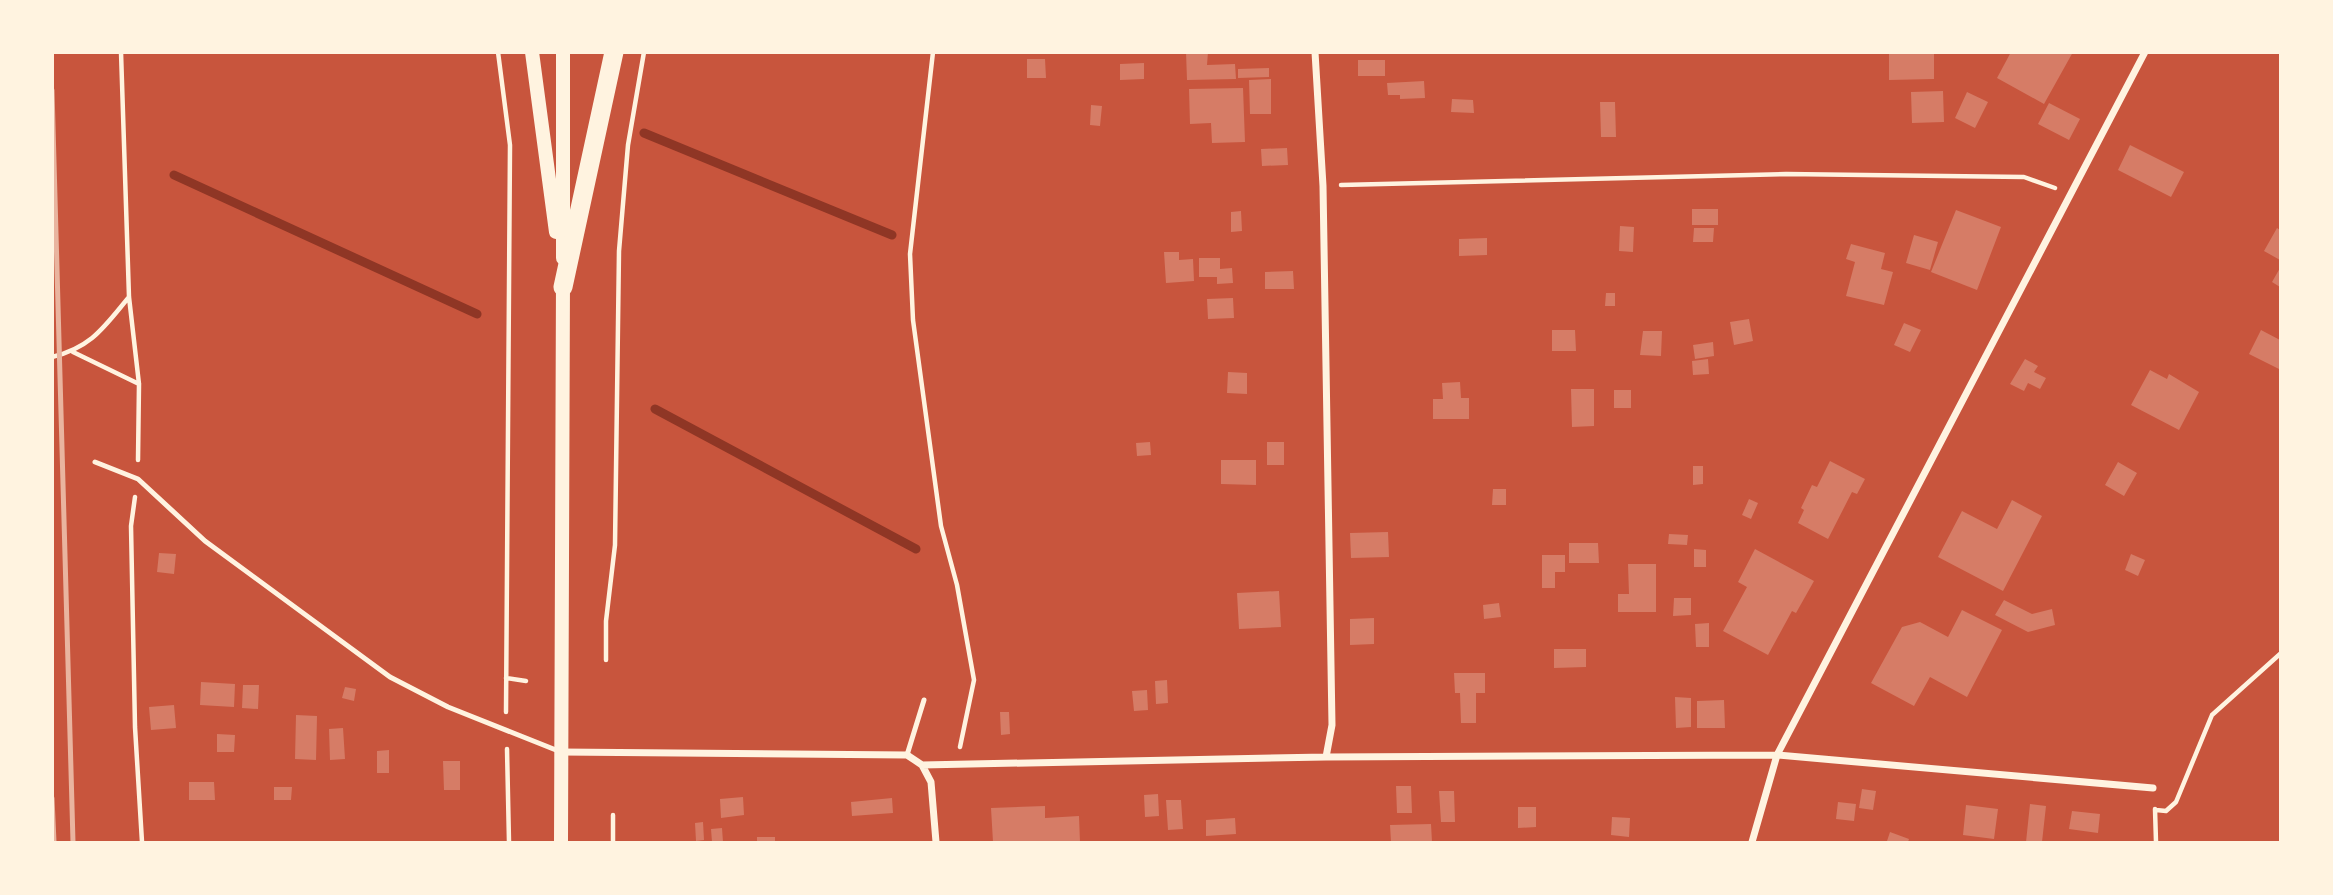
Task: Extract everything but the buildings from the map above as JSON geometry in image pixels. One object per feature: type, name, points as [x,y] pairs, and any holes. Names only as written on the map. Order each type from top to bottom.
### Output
[{"type":"highway","points":[[563,287],[614,52]]},
{"type":"main road","points":[[533,52],[563,287]]},
{"type":"main road","points":[[561,842],[563,52]]},
{"type":"street","points":[[1315,52],[1323,186],[1332,725],[1326,757]]},
{"type":"street","points":[[1752,842],[1777,755],[2145,52]]},
{"type":"street","points":[[561,752],[907,755],[922,765],[931,782],[936,842]]},
{"type":"street","points":[[922,765],[1326,757],[1777,755],[2153,788]]},
{"type":"lane","points":[[95,462],[138,479],[205,541],[390,677],[448,708],[561,752]]},
{"type":"lane","points":[[907,755],[924,699]]},
{"type":"path","points":[[121,52],[129,297],[139,384],[138,479],[131,526],[135,727],[142,842]]},
{"type":"path","points":[[498,52],[510,145],[506,678],[509,842]]},
{"type":"path","points":[[606,660],[606,621],[615,545],[618,251],[628,145],[644,52]]},
{"type":"path","points":[[933,52],[910,254],[913,320],[941,526],[957,585],[974,680],[957,764]]},
{"type":"path","points":[[1323,186],[1786,174],[2024,177],[2072,194]]},
{"type":"path","points":[[52,356],[73,352],[95,339],[129,297]]},
{"type":"path","points":[[73,352],[139,384]]},
{"type":"path","points":[[2156,810],[2166,811],[2176,802],[2212,715],[2280,654]]},
{"type":"path","points":[[506,678],[526,681]]},
{"type":"path","points":[[2153,788],[2156,842]]},
{"type":"path","points":[[613,815],[613,842]]},
{"type":"waterway","points":[[644,133],[892,235]]},
{"type":"waterway","points":[[174,175],[477,314]]},
{"type":"waterway","points":[[655,409],[916,549]]},
{"type":"railway","points":[[52,90],[73,842]]},
{"type":"railway","points":[[52,798],[54,842]]}]
